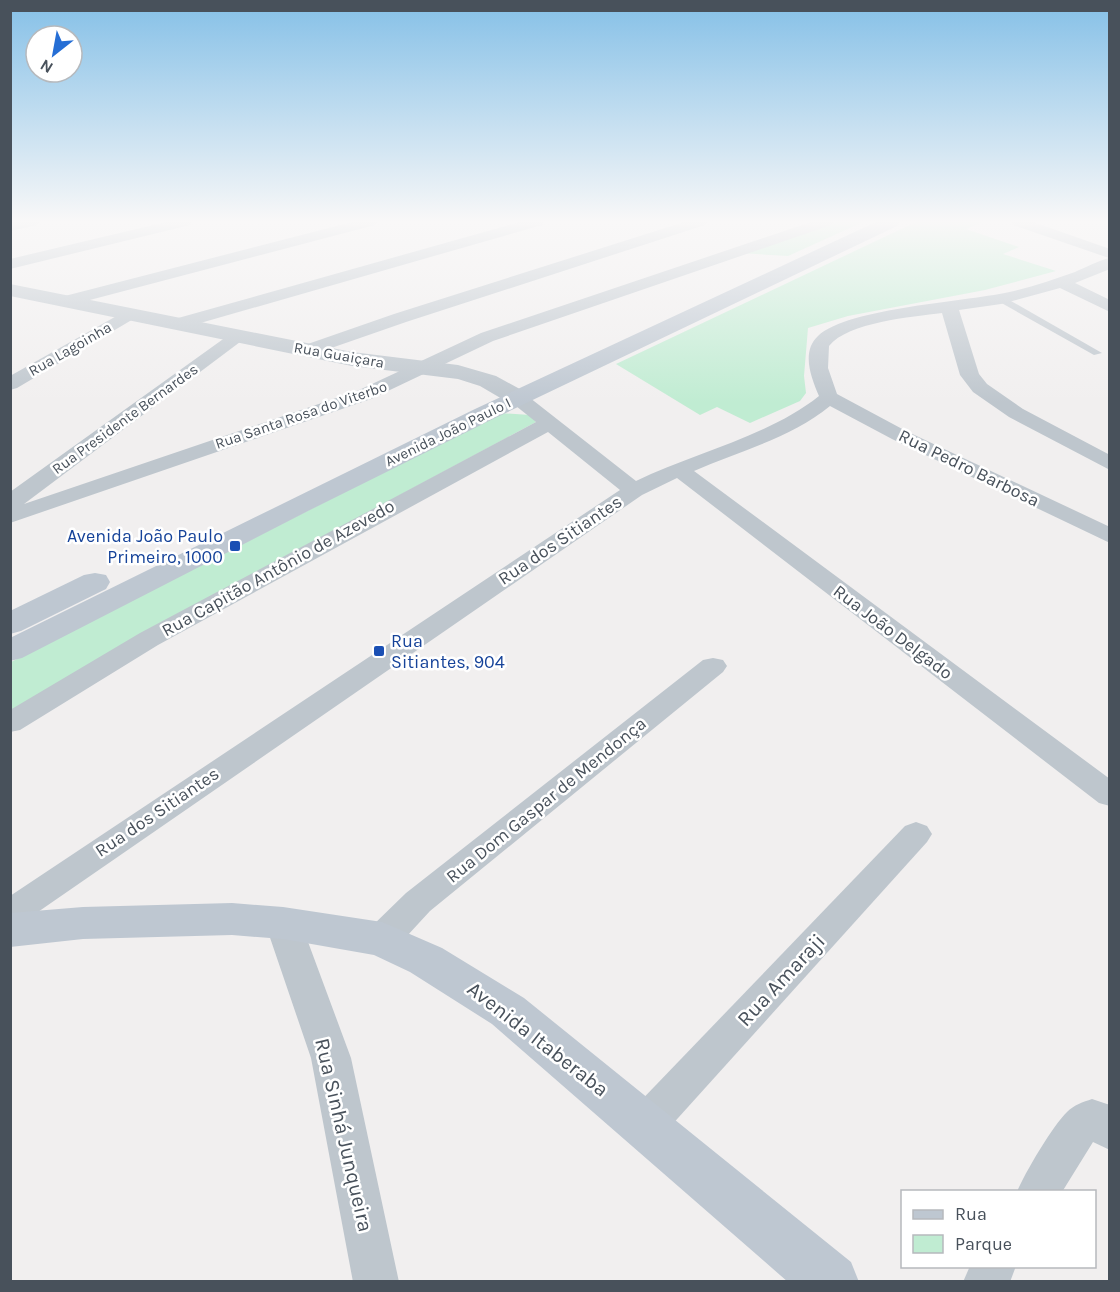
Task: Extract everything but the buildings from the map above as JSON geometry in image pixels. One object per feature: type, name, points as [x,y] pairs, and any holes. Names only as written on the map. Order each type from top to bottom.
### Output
[{"type":"main road","name":"Avenida João Paulo I","points":[[10,624],[752,282]]},
{"type":"main road","name":"Avenida João Paulo I","points":[[10,651],[221,546],[511,393]]},
{"type":"main road","name":"Avenida Itaberaba","points":[[10,930],[83,923],[232,919],[283,923],[382,939],[426,960],[508,1011],[831,1281]]},
{"type":"street","points":[[67,302],[142,282]]},
{"type":"street","points":[[177,324],[324,282]]},
{"type":"street","points":[[308,350],[511,282]]},
{"type":"street","name":"Rua Santa Rosa do Viterbo","points":[[10,516],[364,395],[427,366],[455,350],[487,337],[650,282]]},
{"type":"street","points":[[829,397],[818,370],[822,342],[845,328],[949,306],[1001,299],[1063,283],[1110,307]]},
{"type":"street","name":"Rua Guaiçara","points":[[10,290],[383,364],[427,366],[468,373],[511,393],[551,422],[634,490]]},
{"type":"street","points":[[949,306],[970,375],[980,388],[1016,413],[1110,464]]},
{"type":"street","name":"Rua Lagoinha","points":[[10,384],[129,314]]},
{"type":"street","name":"Rua Presidente Bernardes","points":[[10,503],[239,336]]},
{"type":"street","points":[[10,359],[41,366]]},
{"type":"street","name":"Rua dos Sitiantes","points":[[10,914],[634,490],[678,469],[796,422],[829,397]]},
{"type":"street","name":"Rua Pedro Barbosa","points":[[829,397],[899,435],[1110,536]]},
{"type":"street","name":"Rua Capitão Antônio de Azevedo","points":[[10,723],[149,639],[551,422]]},
{"type":"street","name":"Rua João Delgado","points":[[678,469],[1110,795]]},
{"type":"street","name":"Rua Dom Gaspar de Mendonça","points":[[382,939],[418,902],[713,666]]},
{"type":"street","name":"Rua Amaraji","points":[[645,1125],[916,834]]},
{"type":"street","name":"Rua Sinhá Junqueira","points":[[283,923],[331,1058],[376,1281]]},
{"type":"street","points":[[1039,1190],[1080,1126],[1088,1119],[1092,1117],[1098,1119],[1110,1132]]},
{"type":"lane","points":[[1001,299],[1097,353]]},
{"type":"green space","points":[[789,282],[1014,282],[985,290],[848,316],[808,328],[804,376],[806,393],[800,401],[750,423],[717,407],[700,415],[616,364]]},
{"type":"green space","points":[[499,413],[530,415],[536,422],[251,575],[11,715],[11,662]]},
{"type":"place","name":"Avenida João Paulo Primeiro, 1000","points":[[235,546]]},
{"type":"place","name":"Rua Sitiantes, 904","points":[[379,651]]}]
